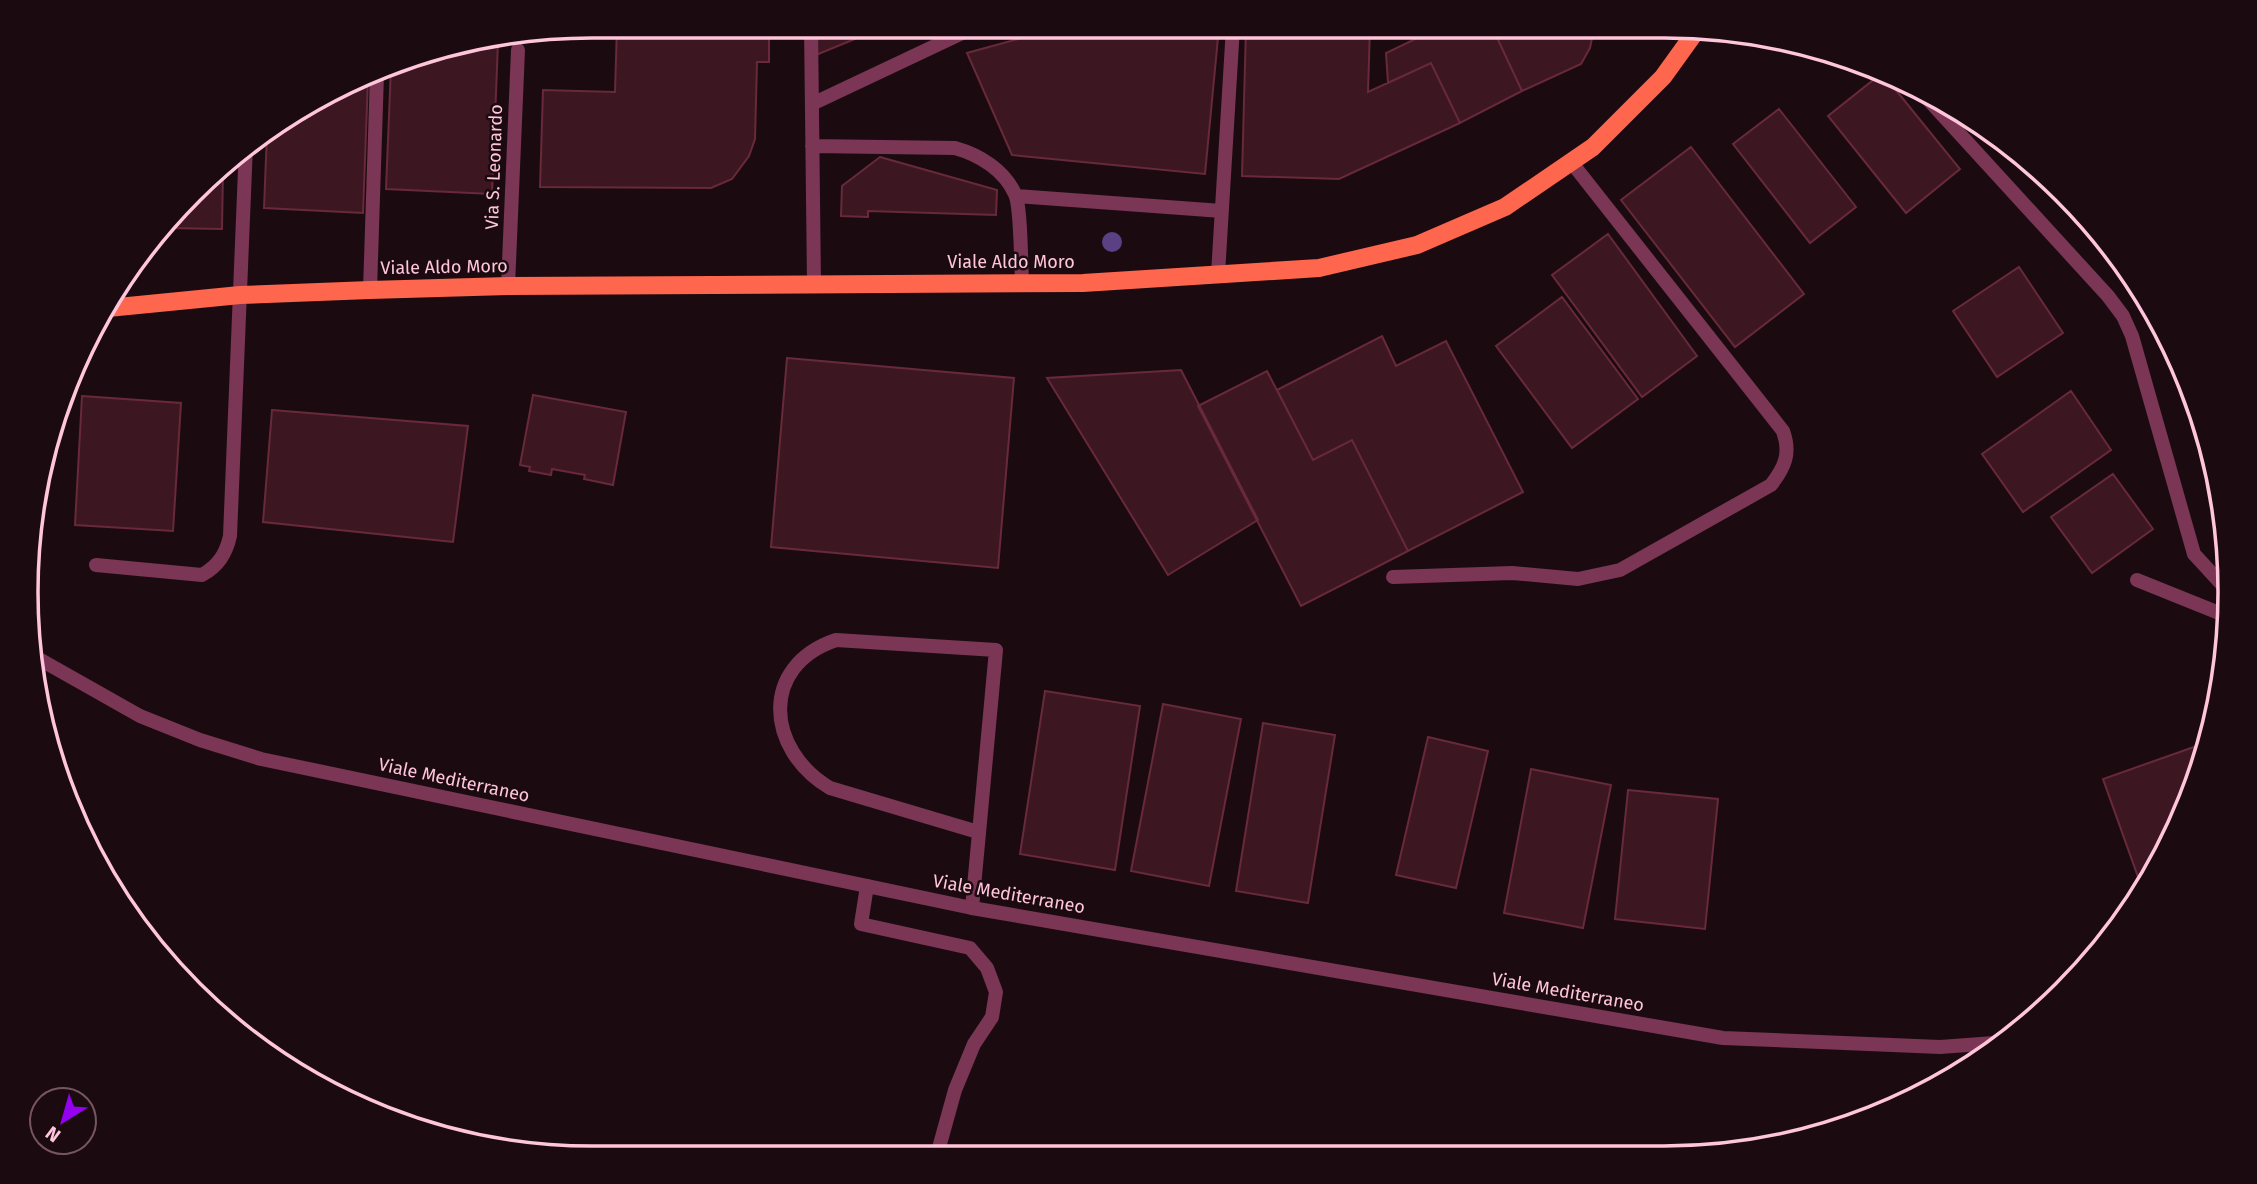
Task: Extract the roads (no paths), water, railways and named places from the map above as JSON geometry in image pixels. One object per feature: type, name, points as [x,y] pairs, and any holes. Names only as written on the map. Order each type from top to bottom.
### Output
[{"type":"main road","name":"Viale Aldo Moro","points":[[121,302],[508,286],[1083,283],[1319,268],[1417,245],[1505,207],[1572,163],[1602,139],[1663,77],[1690,39]]},
{"type":"street","points":[[811,38],[814,284]]},
{"type":"street","points":[[812,104],[952,38]]},
{"type":"street","points":[[1218,274],[1232,38]]},
{"type":"street","name":"Via S. Leonardo","points":[[508,286],[518,50]]},
{"type":"street","points":[[370,290],[377,82]]},
{"type":"street","points":[[1939,111],[2123,316],[2132,336],[2194,554],[2218,580]]},
{"type":"street","points":[[812,146],[956,148],[990,163],[1016,196],[1023,282]]},
{"type":"street","points":[[96,565],[202,575],[211,570],[227,549],[230,536],[245,161]]},
{"type":"street","points":[[1393,577],[1512,573],[1578,579],[1601,576],[1620,570],[1772,485],[1782,472],[1788,445],[1783,431],[1572,163]]},
{"type":"street","points":[[1016,196],[1222,211]]},
{"type":"street","points":[[2137,580],[2217,612]]},
{"type":"street","points":[[972,908],[996,650],[836,640],[821,645],[808,654],[790,676],[780,697],[778,710],[784,737],[804,768],[830,788],[978,832]]},
{"type":"street","name":"Viale Mediterraneo","points":[[43,661],[140,716],[200,740],[261,759],[972,908],[1723,1038],[1940,1047],[1984,1044]]},
{"type":"street","points":[[867,886],[861,924],[970,948],[987,968],[996,992],[992,1017],[974,1044],[960,1079],[940,1146]]}]
